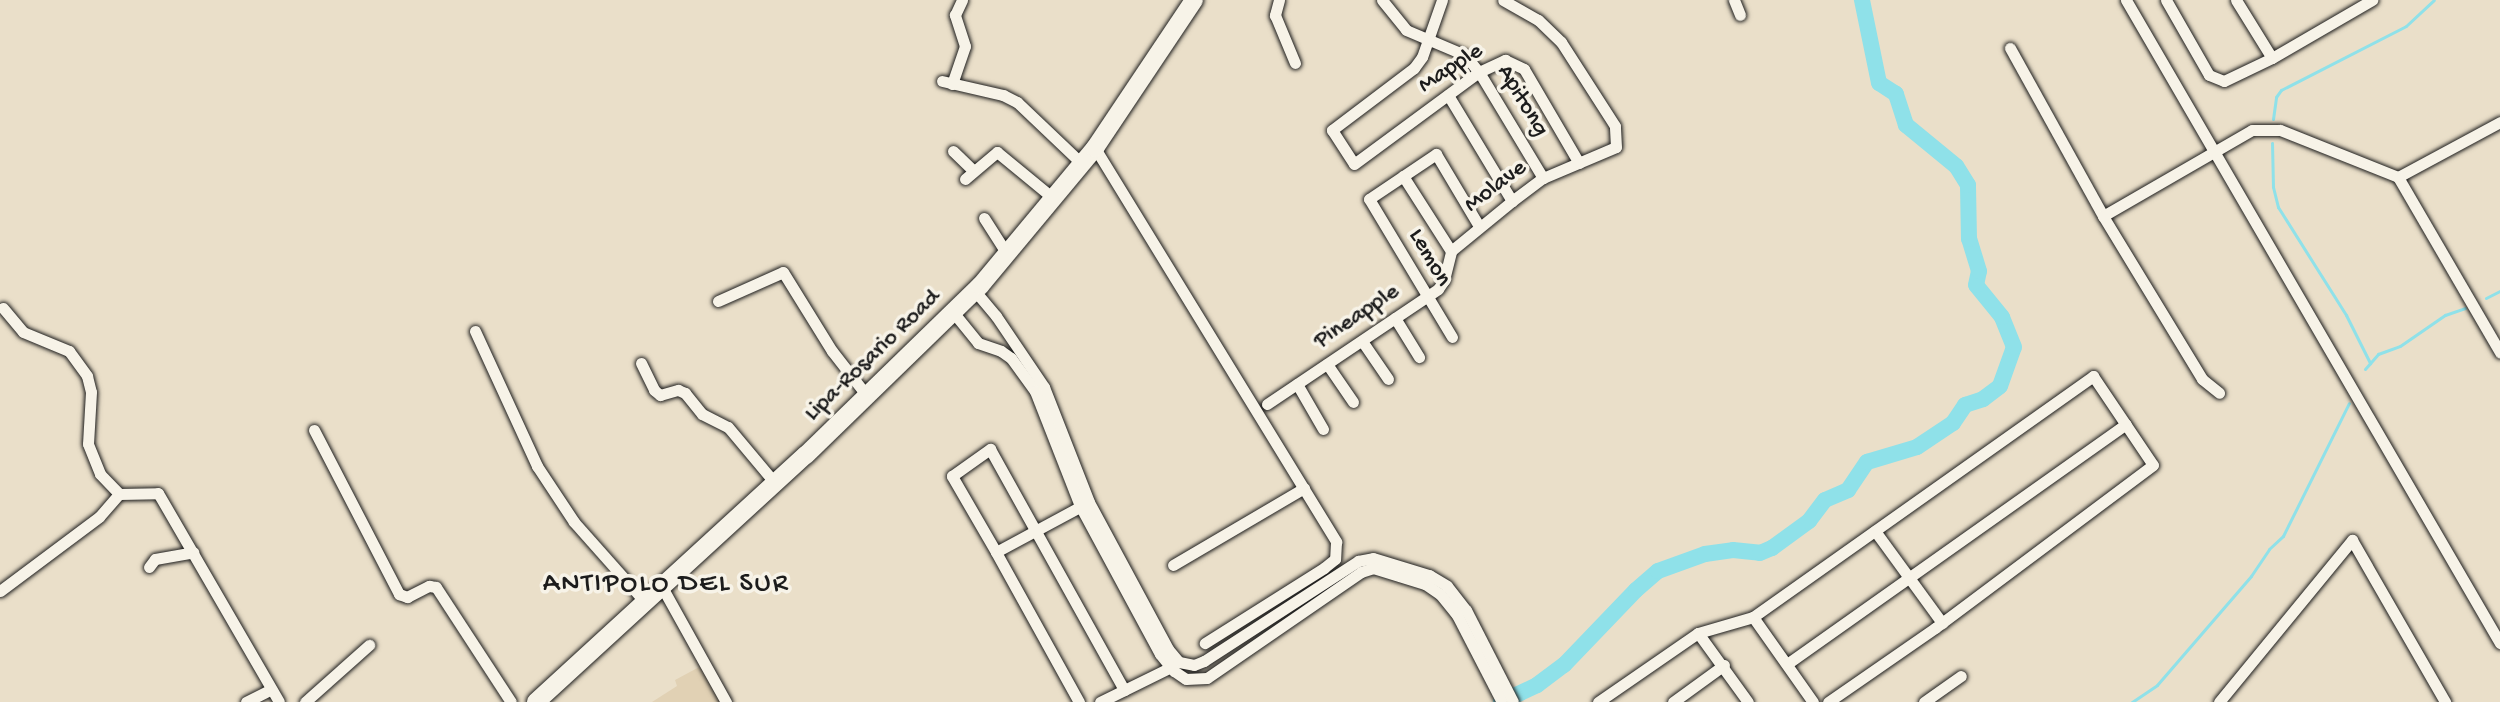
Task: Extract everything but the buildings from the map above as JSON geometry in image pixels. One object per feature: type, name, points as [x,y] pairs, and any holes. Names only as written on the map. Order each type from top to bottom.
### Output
[{"type":"main road","name":"Lipa-Rosario Road","points":[[536,702],[775,483],[975,291],[1095,148],[1194,0]]},
{"type":"street","points":[[962,0],[955,15],[965,46],[947,82],[1003,95],[1017,102],[1082,164]]},
{"type":"street","points":[[1279,0],[1275,15],[1295,63]]},
{"type":"street","name":"Apitong","points":[[1382,0],[1406,30],[1429,37],[1465,55],[1479,72],[1543,178]]},
{"type":"street","points":[[1429,37],[1442,0]]},
{"type":"street","name":"Molave","points":[[1451,251],[1543,178],[1616,147],[1615,126],[1561,42],[1538,20],[1503,0]]},
{"type":"street","points":[[1734,0],[1740,15]]},
{"type":"street","points":[[2126,0],[2500,643]]},
{"type":"street","points":[[2166,0],[2209,75],[2224,81],[2234,79],[2372,0]]},
{"type":"street","points":[[2236,0],[2272,58]]},
{"type":"street","name":"Mapple","points":[[1429,37],[1414,68],[1332,130],[1354,164],[1479,72],[1505,60],[1524,69],[1579,163]]},
{"type":"street","points":[[2010,48],[2103,216],[2202,379],[2219,393]]},
{"type":"street","points":[[1448,95],[1512,201]]},
{"type":"street","points":[[2398,177],[2500,122]]},
{"type":"street","points":[[2103,216],[2252,130],[2280,130],[2398,177],[2500,352]]},
{"type":"street","points":[[1095,148],[1336,542],[1335,559],[1205,643]]},
{"type":"street","points":[[953,151],[969,175],[992,154],[1001,153],[1053,198]]},
{"type":"street","points":[[1451,251],[1403,176],[1436,154],[1479,226]]},
{"type":"street","name":"Lemon","points":[[1403,176],[1369,199],[1452,337]]},
{"type":"street","points":[[984,218],[1007,254]]},
{"type":"street","name":"Pineapple","points":[[1267,404],[1426,298],[1444,280],[1451,251]]},
{"type":"street","points":[[718,301],[783,272],[832,351],[867,396]]},
{"type":"street","points":[[975,291],[1044,387],[1084,504],[1168,649],[1179,662],[1194,665],[1204,661],[1358,561],[1373,558],[1429,575],[1447,586],[1466,610],[1502,693]]},
{"type":"street","points":[[3,308],[23,332],[69,351],[87,376],[91,392],[88,444],[100,474],[119,494]]},
{"type":"street","points":[[953,312],[978,343],[1001,351],[1035,391],[1084,504],[1160,654],[1186,679],[1207,678],[1361,572],[1373,568],[1425,584],[1440,594],[1457,615],[1502,693],[1513,702]]},
{"type":"street","points":[[1395,318],[1419,357]]},
{"type":"street","points":[[475,331],[537,466],[574,522],[645,602]]},
{"type":"street","points":[[1001,351],[1012,340]]},
{"type":"street","points":[[1362,341],[1388,379]]},
{"type":"street","points":[[641,363],[654,390],[660,395],[678,390],[685,393],[702,414],[728,427],[775,483]]},
{"type":"street","points":[[1327,364],[1353,402]]},
{"type":"street","points":[[1598,702],[1698,633],[1753,617],[2093,376],[2153,465],[1942,623],[1828,702]]},
{"type":"street","points":[[1297,384],[1323,429]]},
{"type":"street","points":[[1787,664],[2126,424]]},
{"type":"street","points":[[314,430],[399,594],[407,597],[429,586],[436,587],[511,702]]},
{"type":"street","points":[[1079,702],[952,476],[990,449],[1124,690]]},
{"type":"street","points":[[1173,565],[1304,488]]},
{"type":"street","points":[[0,591],[99,517],[119,494],[158,493],[279,702]]},
{"type":"street","points":[[996,552],[1084,504]]},
{"type":"street","points":[[1875,531],[1942,623]]},
{"type":"street","points":[[2219,702],[2352,540],[2445,702]]},
{"type":"street","points":[[149,567],[153,559],[193,552]]},
{"type":"street","points":[[662,587],[726,702]]},
{"type":"street","points":[[1753,617],[1813,702]]},
{"type":"street","points":[[1698,633],[1748,702]]},
{"type":"street","points":[[305,702],[369,645]]},
{"type":"street","points":[[1673,702],[1724,665]]},
{"type":"street","points":[[1100,702],[1171,667]]},
{"type":"street","points":[[1924,702],[1961,676]]},
{"type":"street","points":[[246,702],[271,689]]},
{"type":"shaded area","points":[[703,665],[723,702],[652,702],[677,686],[675,680]]},
{"type":"waterway","points":[[1501,702],[1537,685],[1564,665],[1658,571],[1705,554],[1733,550],[1760,553],[1772,548],[1809,521],[1825,500],[1848,490],[1867,462],[1917,447],[1953,423],[1965,405],[1983,399],[2000,386],[2014,347],[2002,317],[1976,285],[1979,271],[1969,239],[1968,185],[1956,166],[1906,125],[1896,94],[1879,83],[1862,0]]},
{"type":"waterway","points":[[2273,119],[2276,97],[2281,90],[2406,26],[2434,0]]},
{"type":"waterway","points":[[2272,143],[2273,187],[2278,207],[2346,315],[2370,363]]},
{"type":"waterway","points":[[2486,298],[2500,291]]},
{"type":"waterway","points":[[2365,369],[2378,354],[2400,346],[2445,315],[2465,308]]},
{"type":"waterway","points":[[2132,702],[2157,685],[2283,536],[2349,403]]},
{"type":"district","name":"ANTIPOLO DEL SUR","points":[[666,585]]}]
